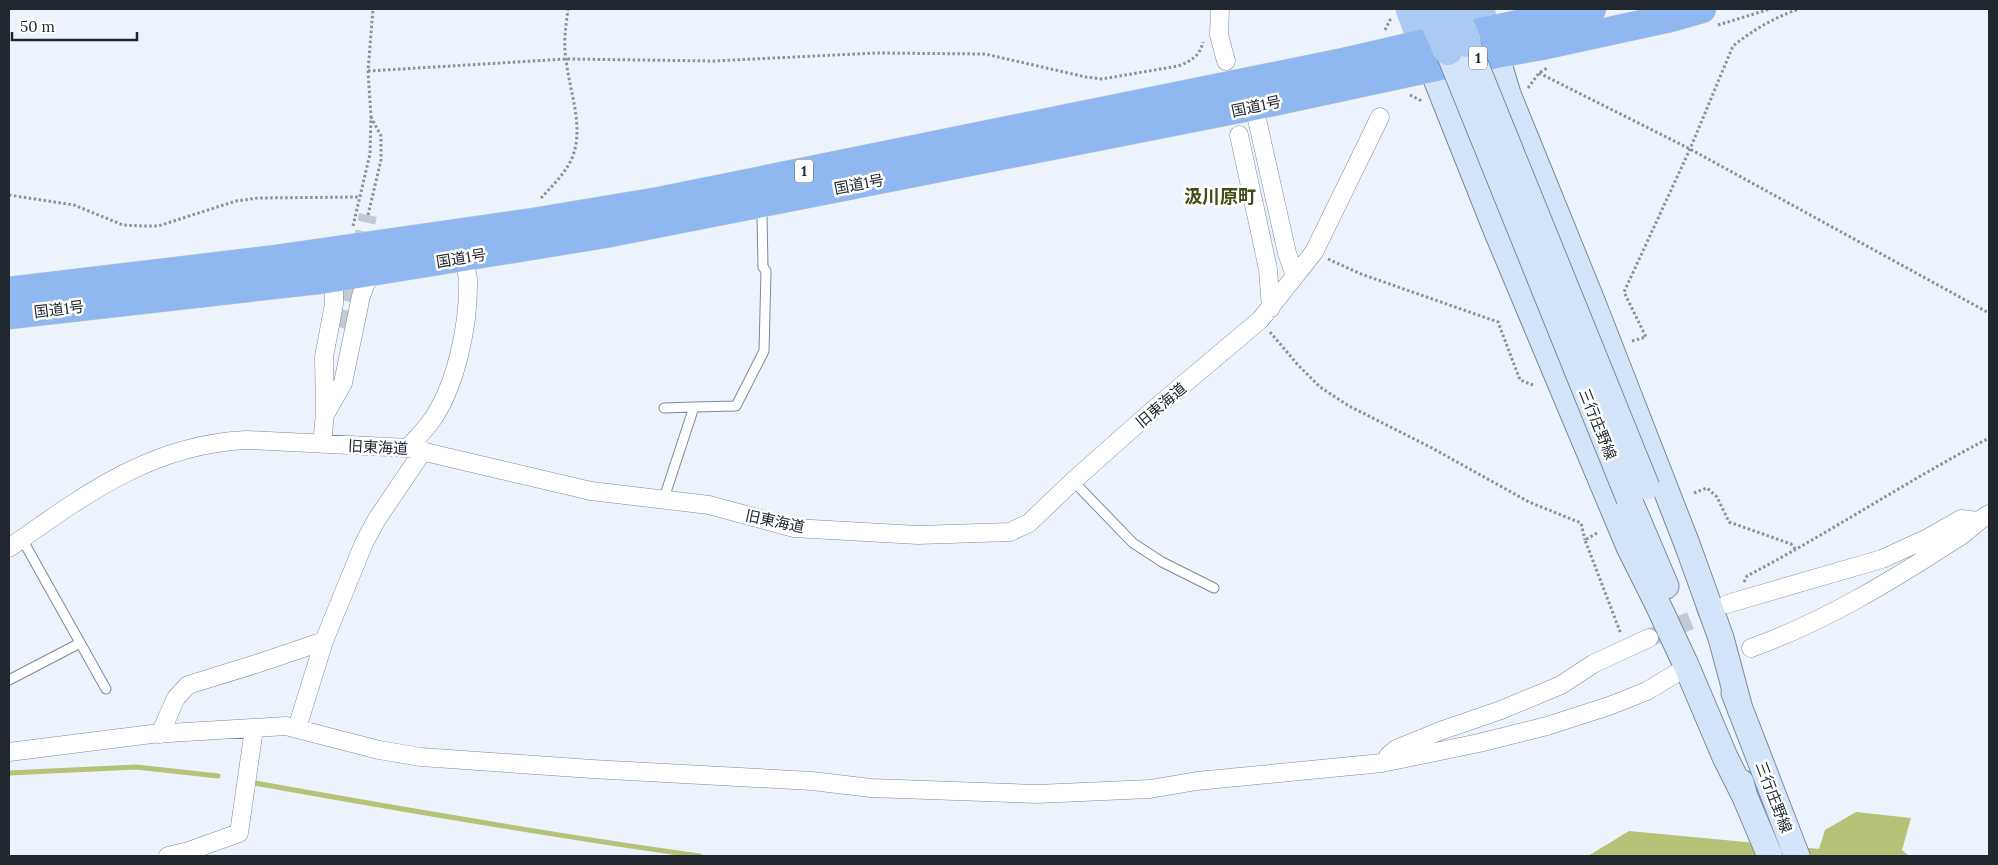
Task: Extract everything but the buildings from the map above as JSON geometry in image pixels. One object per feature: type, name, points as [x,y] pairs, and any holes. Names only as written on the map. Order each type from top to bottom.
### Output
[{"type":"highway","name":"国道1号","points":[[9,315],[374,272],[605,234],[1254,106],[1468,43],[1592,9]]},
{"type":"highway","name":"国道1号","points":[[9,291],[268,260],[533,222],[668,199],[1344,62],[1422,44],[1550,44],[1670,18],[1709,17]]},
{"type":"main road","points":[[1430,9],[1468,43]]},
{"type":"main road","points":[[1453,9],[1468,43]]},
{"type":"main road","points":[[1400,13],[1422,44],[1468,43]]},
{"type":"main road","name":"三行庄野線","points":[[1468,43],[1638,493],[1740,709],[1797,856]]},
{"type":"main road","name":"三行庄野線","points":[[1468,43],[1500,239],[1629,547],[1685,663],[1730,743],[1745,797],[1770,856]]},
{"type":"main road","name":"三行庄野線","points":[[1468,43],[1508,94],[1594,303],[1687,544],[1721,638],[1740,709]]},
{"type":"main road","name":"三行庄野線","points":[[1638,493],[1685,663]]},
{"type":"street","points":[[1220,9],[1219,35],[1226,61]]},
{"type":"street","points":[[1254,106],[1287,253],[1295,276]]},
{"type":"street","name":"旧東海道","points":[[15,543],[100,485],[159,457],[196,445],[221,441],[247,440],[416,449],[591,491],[709,504],[794,528],[918,534],[1010,532],[1029,523],[1073,481],[1265,314],[1314,252],[1380,117]]},
{"type":"street","points":[[1239,135],[1268,269],[1265,314]]},
{"type":"street","points":[[297,728],[324,641],[364,543],[451,381],[461,344],[466,306],[468,278],[462,258]]},
{"type":"street","points":[[326,414],[343,383],[361,296],[366,283],[374,272]]},
{"type":"street","points":[[326,414],[324,357],[334,304],[334,289],[328,278]]},
{"type":"street","points":[[322,444],[343,328]]},
{"type":"street","points":[[1734,602],[1882,559],[1926,539],[1961,519],[1983,517]]},
{"type":"street","points":[[1751,648],[1814,622],[1855,600],[1958,538],[1983,517]]},
{"type":"street","points":[[1382,762],[1396,750],[1440,731],[1501,710],[1561,684],[1593,664],[1649,638]]},
{"type":"street","points":[[160,734],[176,698],[188,685],[324,641]]},
{"type":"street","points":[[9,752],[152,734],[286,726],[379,750],[421,757],[592,769],[812,781],[872,788],[1037,794],[1150,789],[1197,781],[1382,762],[1479,743],[1547,726],[1609,706],[1647,691],[1685,663]]},
{"type":"street","points":[[168,856],[189,851],[239,833],[254,729]]},
{"type":"lane","points":[[664,408],[736,406],[764,351],[766,271],[764,267],[762,216],[759,203]]},
{"type":"lane","points":[[664,498],[694,407]]},
{"type":"lane","points":[[1073,481],[1133,543],[1168,565],[1214,588]]},
{"type":"lane","points":[[15,543],[80,643],[106,689]]},
{"type":"lane","points":[[9,680],[80,643]]},
{"type":"path","points":[[348,248],[370,154],[368,71],[373,9]]},
{"type":"path","points":[[533,222],[540,199],[560,177],[572,158],[576,138],[575,110],[564,38],[568,9]]},
{"type":"path","points":[[1709,17],[1770,9]]},
{"type":"path","points":[[1632,341],[1646,336],[1624,292],[1690,149],[1733,46],[1782,15],[1799,9]]},
{"type":"path","points":[[1382,35],[1400,13]]},
{"type":"path","points":[[368,71],[566,59],[715,61],[843,53],[985,54],[1102,79],[1178,66],[1190,62],[1198,55],[1203,44],[1203,35]]},
{"type":"path","points":[[1525,92],[1539,73],[1551,66]]},
{"type":"path","points":[[1539,73],[1690,149],[1989,313]]},
{"type":"path","points":[[1405,92],[1426,104]]},
{"type":"path","points":[[368,215],[381,160],[381,136],[370,116]]},
{"type":"path","points":[[9,195],[74,205],[123,225],[143,226],[158,226],[236,201],[258,198],[360,197]]},
{"type":"path","points":[[1314,252],[1362,274],[1498,322],[1520,380],[1533,385]]},
{"type":"path","points":[[1265,314],[1303,371],[1320,387],[1349,406],[1432,448],[1529,502],[1581,524],[1585,540],[1627,648]]},
{"type":"path","points":[[1734,602],[1747,576],[1796,550],[1945,461],[1989,438]]},
{"type":"path","points":[[1694,493],[1707,488],[1717,497],[1729,522],[1790,544],[1796,550]]},
{"type":"path","points":[[1585,540],[1597,533]]},
{"type":"shaded area","points":[[1856,812],[1911,818],[1902,850],[1909,856],[1588,856],[1629,831],[1819,849],[1825,830]]},
{"type":"waterway","points":[[9,773],[136,767],[218,776]]},
{"type":"waterway","points":[[249,782],[474,821],[700,856]]},
{"type":"tunnel","points":[[343,328],[368,215]]},
{"type":"tunnel","points":[[1649,638],[1722,607]]},
{"type":"district","name":"汲川原町","points":[[1220,196]]}]
